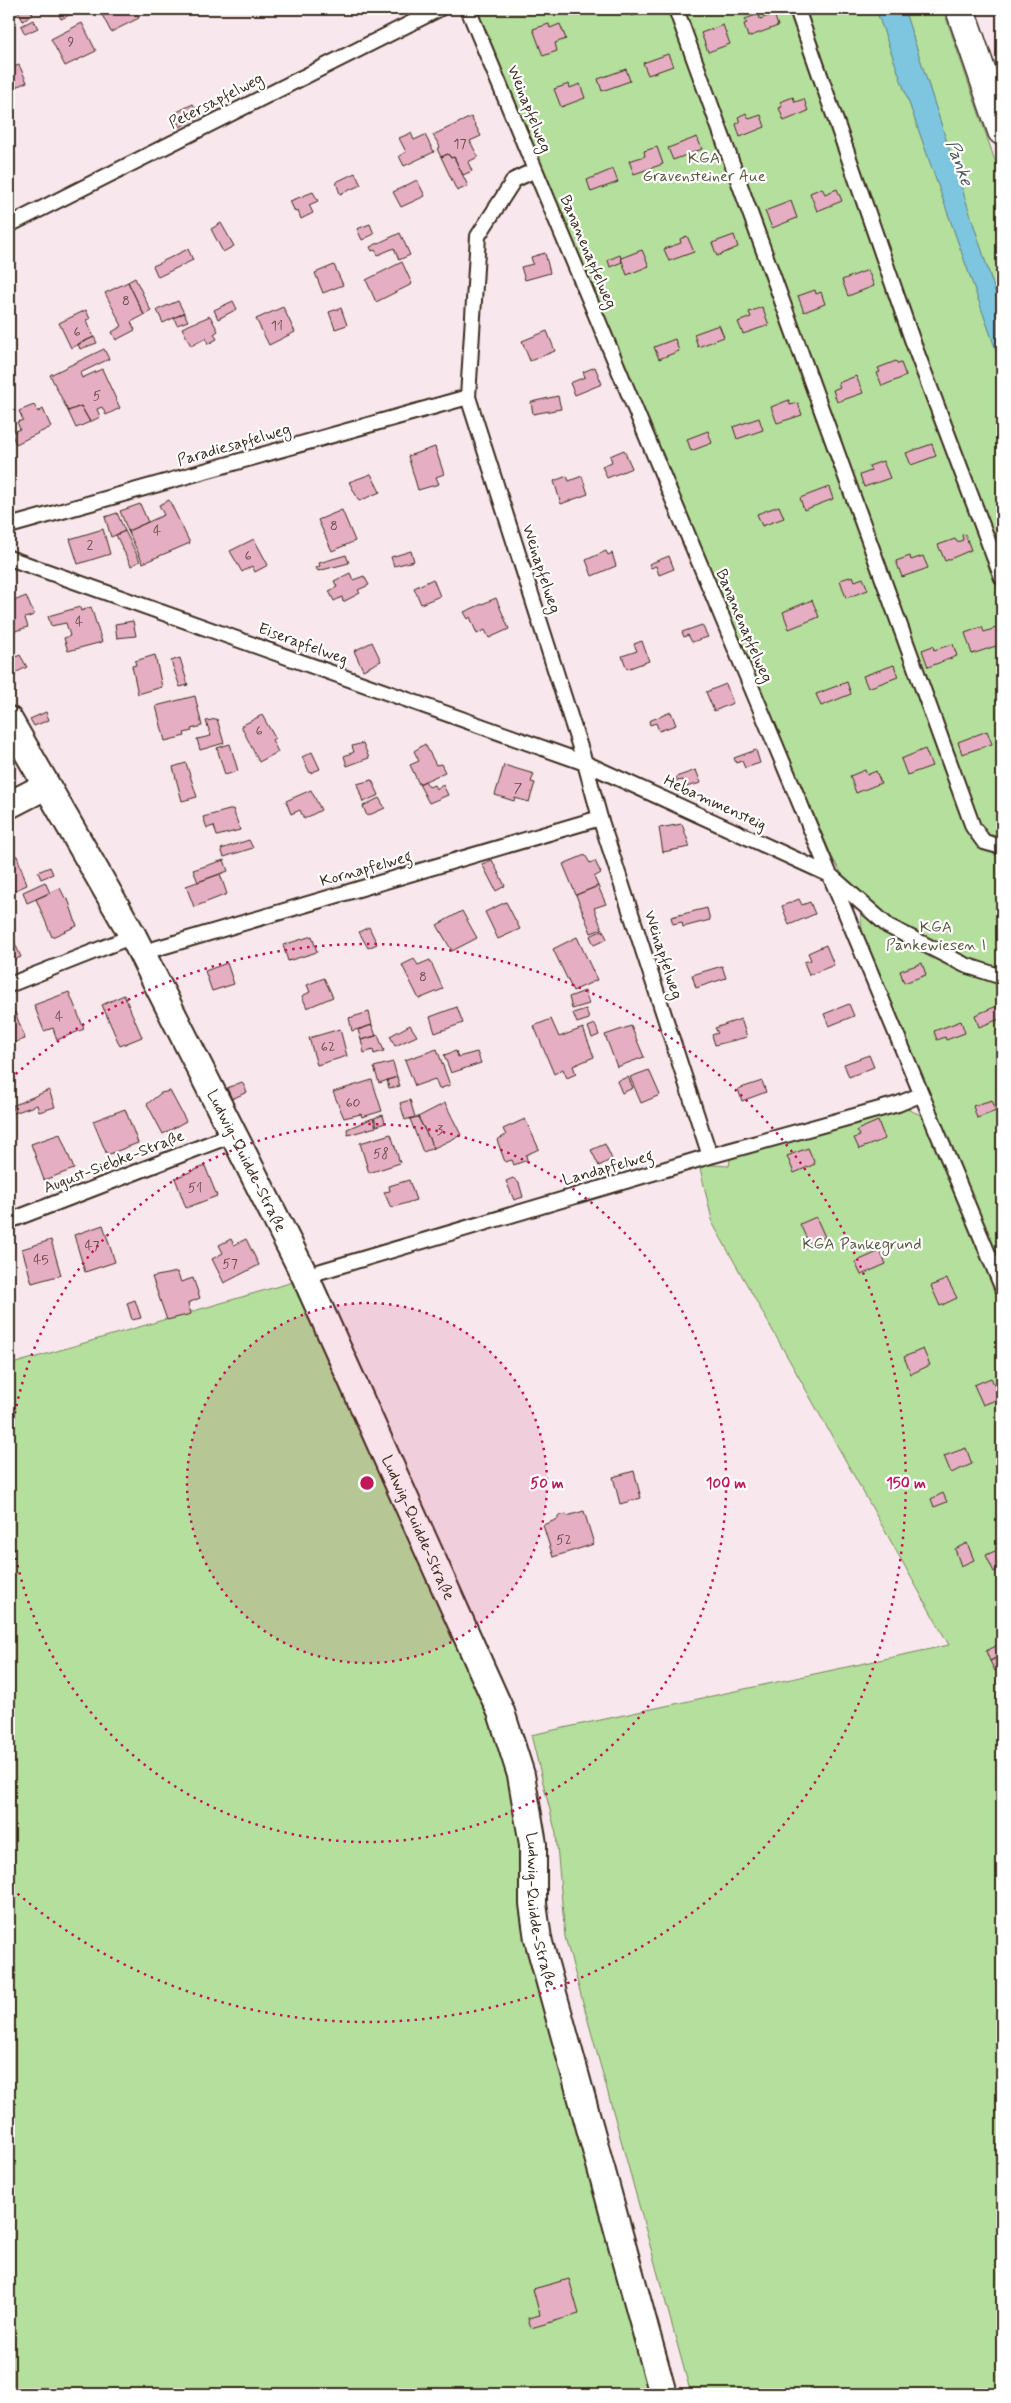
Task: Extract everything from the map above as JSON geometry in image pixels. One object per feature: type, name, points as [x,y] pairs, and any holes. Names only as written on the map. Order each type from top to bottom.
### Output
[{"type":"highway","points":[[960,9],[1002,131]]},
{"type":"street","name":"Ludwig-Quidde-Straße","points":[[9,720],[137,944],[305,1276],[501,1712],[521,1775],[533,1844],[533,1904],[538,1938],[663,2394]]},
{"type":"street","points":[[9,805],[46,786]]},
{"type":"lane","name":"Petersapfelweg","points":[[9,225],[440,9]]},
{"type":"lane","name":"Weinapfelweg","points":[[468,9],[535,170],[514,180],[478,236],[468,397],[585,763],[600,818],[710,1156]]},
{"type":"lane","points":[[676,9],[973,827],[984,842],[1002,847]]},
{"type":"lane","points":[[797,9],[915,348],[1002,578]]},
{"type":"lane","name":"Bananenapfelweg","points":[[535,170],[920,1095],[1002,1287]]},
{"type":"lane","name":"Paradiesapfelweg","points":[[9,526],[468,397]]},
{"type":"lane","name":"Eiserapfelweg","points":[[9,558],[585,763]]},
{"type":"lane","name":"Hebammensteig","points":[[585,763],[830,875]]},
{"type":"lane","name":"Kornapfelweg","points":[[137,944],[600,818]]},
{"type":"lane","points":[[830,875],[888,926],[965,965],[1002,977]]},
{"type":"lane","points":[[9,985],[137,944]]},
{"type":"lane","name":"Landapfelweg","points":[[305,1276],[710,1156],[898,1104],[920,1095]]},
{"type":"lane","name":"August-Siebke-Straße","points":[[9,1221],[232,1135]]},
{"type":"green space","points":[[469,9],[876,9],[1002,367],[1002,2394],[691,2394],[565,1937],[556,1834],[531,1735],[949,1645],[713,1224],[699,1164],[729,1166],[731,1155],[898,1105],[921,1115],[925,1083],[862,931],[860,906],[832,857]]},
{"type":"green space","points":[[904,9],[943,9],[1002,181],[1002,313]]},
{"type":"green space","points":[[293,1282],[343,1378],[422,1544],[506,1761],[519,1834],[525,1939],[650,2394],[9,2394],[9,1365]]},
{"type":"water","points":[[876,9],[904,9],[1002,313],[1002,367]]},
{"type":"building","points":[[17,9],[30,9],[33,15],[23,21]]},
{"type":"building","points":[[72,9],[82,9],[61,19],[59,15]]},
{"type":"building","points":[[99,9],[134,9],[139,18],[111,32]]},
{"type":"building","points":[[629,9],[651,9],[632,16]]},
{"type":"building","points":[[759,14],[760,19],[774,14],[778,26],[748,37],[744,24],[747,23],[745,19]]},
{"type":"building","points":[[33,20],[38,28],[25,34],[21,26]]},
{"type":"building","points":[[82,23],[96,51],[65,66],[51,39]]},
{"type":"building","points":[[549,24],[550,28],[560,24],[566,39],[555,43],[557,51],[543,56],[533,29]]},
{"type":"building","points":[[723,25],[730,44],[708,52],[701,33]]},
{"type":"building","points":[[668,54],[673,66],[648,75],[643,63]]},
{"type":"building","points":[[19,65],[27,82],[9,90],[9,69]]},
{"type":"building","points":[[626,69],[630,81],[602,91],[598,79]]},
{"type":"building","points":[[569,84],[570,88],[580,84],[585,98],[561,107],[554,89]]},
{"type":"building","points":[[793,97],[795,102],[804,99],[808,111],[784,121],[779,108],[782,107],[780,102]]},
{"type":"building","points":[[193,104],[200,116],[180,127],[173,114]]},
{"type":"building","points":[[746,113],[749,119],[761,115],[765,127],[740,137],[736,124],[740,122],[738,117]]},
{"type":"building","points":[[471,117],[481,136],[470,141],[478,157],[468,162],[472,171],[463,175],[454,157],[451,158],[448,154],[441,157],[437,149],[440,147],[433,135]]},
{"type":"building","points":[[411,133],[414,140],[425,135],[434,152],[404,166],[399,156],[406,152],[399,138]]},
{"type":"building","points":[[697,137],[702,149],[673,160],[668,148]]},
{"type":"building","points":[[657,147],[663,164],[634,174],[629,161],[645,156],[644,151]]},
{"type":"building","points":[[448,154],[451,158],[454,157],[468,186],[457,191],[441,157]]},
{"type":"building","points":[[613,169],[618,182],[591,192],[587,180]]},
{"type":"building","points":[[355,173],[361,185],[340,194],[336,182]]},
{"type":"building","points":[[417,180],[425,196],[401,207],[393,192]]},
{"type":"building","points":[[822,188],[825,194],[837,189],[842,201],[817,211],[810,193]]},
{"type":"building","points":[[313,192],[318,201],[309,205],[313,213],[301,219],[298,211],[295,212],[290,201]]},
{"type":"building","points":[[791,201],[797,218],[772,228],[765,211]]},
{"type":"building","points":[[221,223],[234,246],[223,252],[211,229]]},
{"type":"building","points":[[370,224],[374,234],[362,240],[357,229]]},
{"type":"building","points":[[400,233],[410,255],[399,260],[394,248],[378,255],[375,250],[372,251],[370,247]]},
{"type":"building","points":[[734,235],[738,247],[717,256],[712,243]]},
{"type":"building","points":[[687,236],[694,252],[669,261],[664,249],[681,243],[680,239]]},
{"type":"building","points":[[188,249],[193,260],[158,277],[153,266]]},
{"type":"building","points":[[642,250],[649,266],[627,275],[621,258]]},
{"type":"building","points":[[545,253],[550,273],[525,280],[521,267],[533,264],[531,257]]},
{"type":"building","points":[[620,255],[622,262],[610,267],[608,260]]},
{"type":"building","points":[[402,262],[412,284],[376,302],[366,280]]},
{"type":"building","points":[[334,265],[343,285],[323,293],[315,273]]},
{"type":"building","points":[[868,270],[874,286],[848,296],[842,280]]},
{"type":"building","points":[[135,278],[151,311],[144,315],[128,282]]},
{"type":"building","points":[[128,282],[144,315],[131,322],[135,330],[116,340],[112,332],[122,326],[105,293]]},
{"type":"building","points":[[815,290],[816,294],[821,292],[825,304],[804,312],[798,296]]},
{"type":"building","points":[[178,301],[184,313],[163,323],[157,310]]},
{"type":"building","points":[[233,301],[237,309],[218,319],[214,310]]},
{"type":"building","points":[[283,307],[295,332],[269,345],[256,319]]},
{"type":"building","points":[[762,307],[769,325],[743,334],[738,322],[751,317],[749,312]]},
{"type":"building","points":[[341,308],[347,325],[335,329],[329,312]]},
{"type":"building","points":[[86,310],[90,319],[86,320],[94,337],[71,348],[59,323]]},
{"type":"building","points":[[184,313],[188,321],[177,325],[174,318]]},
{"type":"building","points":[[210,316],[218,331],[214,334],[217,339],[208,344],[206,338],[191,346],[182,328]]},
{"type":"building","points":[[719,325],[724,337],[698,347],[694,334]]},
{"type":"building","points":[[547,331],[555,351],[530,361],[522,341]]},
{"type":"building","points":[[94,337],[97,343],[80,349],[78,344]]},
{"type":"building","points":[[675,339],[679,351],[659,359],[654,347]]},
{"type":"building","points":[[104,349],[109,359],[80,373],[82,378],[102,369],[120,408],[106,415],[102,407],[97,409],[100,417],[90,422],[81,406],[68,411],[50,375]]},
{"type":"building","points":[[896,361],[898,364],[901,363],[906,376],[882,386],[877,373],[880,372],[878,368]]},
{"type":"building","points":[[595,367],[602,384],[575,395],[570,383],[585,377],[583,372]]},
{"type":"building","points":[[856,376],[863,393],[837,402],[833,390],[840,387],[838,383]]},
{"type":"building","points":[[558,396],[561,409],[533,414],[531,402]]},
{"type":"building","points":[[789,400],[790,405],[798,403],[802,415],[777,423],[771,407]]},
{"type":"building","points":[[34,405],[38,412],[43,409],[51,427],[16,444],[11,433],[20,429],[17,422],[23,420],[19,411]]},
{"type":"building","points":[[81,406],[90,422],[76,428],[68,411]]},
{"type":"building","points":[[759,418],[763,430],[737,439],[733,427]]},
{"type":"building","points":[[708,431],[712,443],[691,451],[687,439]]},
{"type":"building","points":[[932,444],[936,456],[911,465],[906,453]]},
{"type":"building","points":[[435,447],[444,474],[436,477],[439,484],[418,490],[408,456]]},
{"type":"building","points":[[624,450],[632,468],[607,478],[602,466],[612,462],[610,456]]},
{"type":"building","points":[[883,461],[890,478],[864,487],[860,475],[871,471],[869,466]]},
{"type":"building","points":[[371,474],[380,492],[359,501],[349,482]]},
{"type":"building","points":[[567,476],[569,481],[582,476],[588,494],[561,504],[554,481]]},
{"type":"building","points":[[829,487],[833,499],[804,510],[800,498]]},
{"type":"building","points":[[169,500],[190,543],[143,563],[128,531],[164,515],[159,505]]},
{"type":"building","points":[[140,504],[148,522],[128,531],[120,511]]},
{"type":"building","points":[[779,506],[784,518],[762,526],[757,514]]},
{"type":"building","points":[[342,510],[355,541],[332,551],[318,520]]},
{"type":"building","points":[[117,513],[125,531],[111,537],[105,517]]},
{"type":"building","points":[[103,529],[110,554],[78,564],[70,539]]},
{"type":"building","points":[[125,531],[140,561],[131,566],[116,535]]},
{"type":"building","points":[[965,534],[971,550],[945,561],[938,545],[955,539],[957,542],[963,540],[962,535]]},
{"type":"building","points":[[254,539],[268,565],[255,572],[252,566],[242,572],[230,551]]},
{"type":"building","points":[[411,551],[414,561],[394,566],[391,557]]},
{"type":"building","points":[[606,551],[608,555],[612,553],[616,566],[592,576],[586,560]]},
{"type":"building","points":[[346,555],[349,563],[318,571],[316,568],[320,566],[319,563]]},
{"type":"building","points":[[669,556],[674,569],[659,575],[656,566],[651,568],[649,564]]},
{"type":"building","points":[[910,556],[911,560],[923,556],[928,568],[902,577],[896,561]]},
{"type":"building","points":[[350,573],[353,580],[364,576],[369,585],[358,590],[360,593],[343,602],[342,597],[334,601],[329,591],[337,587],[334,581]]},
{"type":"building","points":[[853,576],[855,581],[863,578],[868,590],[846,598],[840,580]]},
{"type":"building","points":[[433,579],[440,596],[421,604],[414,588]]},
{"type":"building","points":[[26,596],[34,615],[25,618],[28,627],[15,631],[9,612],[9,603]]},
{"type":"building","points":[[496,598],[509,629],[489,638],[485,630],[477,634],[470,617],[468,619],[464,612]]},
{"type":"building","points":[[812,600],[819,617],[789,629],[783,612]]},
{"type":"building","points":[[80,607],[81,611],[91,607],[102,642],[68,651],[64,638],[70,636],[66,623],[51,626],[48,616]]},
{"type":"building","points":[[133,621],[136,636],[117,638],[115,624]]},
{"type":"building","points":[[702,625],[708,637],[692,642],[688,635],[684,637],[682,632]]},
{"type":"building","points":[[982,627],[984,632],[996,628],[1002,644],[972,654],[965,633]]},
{"type":"building","points":[[642,641],[649,661],[627,669],[622,656],[637,651],[634,644]]},
{"type":"building","points":[[372,642],[381,661],[363,670],[354,651]]},
{"type":"building","points":[[953,644],[957,656],[928,667],[922,650],[933,646],[934,650]]},
{"type":"building","points":[[12,650],[16,657],[20,655],[27,667],[9,676],[9,652]]},
{"type":"building","points":[[155,655],[162,687],[138,694],[132,666],[136,665],[135,661]]},
{"type":"building","points":[[180,658],[188,685],[180,687],[171,661]]},
{"type":"building","points":[[894,665],[898,677],[868,688],[863,676]]},
{"type":"building","points":[[847,682],[851,694],[821,706],[816,694]]},
{"type":"building","points":[[726,684],[733,703],[714,711],[706,692]]},
{"type":"building","points":[[195,696],[202,726],[184,733],[185,736],[165,741],[156,706]]},
{"type":"building","points":[[46,712],[49,720],[34,726],[30,719]]},
{"type":"building","points":[[671,712],[676,725],[659,731],[656,723],[650,725],[649,721]]},
{"type":"building","points":[[262,715],[275,738],[272,740],[278,752],[259,762],[241,726]]},
{"type":"building","points":[[217,719],[224,743],[200,750],[197,739],[211,736],[206,721]]},
{"type":"building","points":[[987,731],[992,744],[962,754],[958,742]]},
{"type":"building","points":[[363,743],[369,758],[347,766],[344,756],[354,752],[352,746]]},
{"type":"building","points":[[230,744],[238,771],[225,775],[217,748]]},
{"type":"building","points":[[425,744],[436,765],[441,764],[445,772],[419,784],[410,765],[419,761],[414,751]]},
{"type":"building","points":[[925,749],[932,766],[907,775],[901,759]]},
{"type":"building","points":[[756,750],[760,763],[745,768],[742,761],[736,763],[734,758]]},
{"type":"building","points":[[312,752],[320,769],[310,773],[302,757]]},
{"type":"building","points":[[186,763],[197,797],[182,801],[173,767]]},
{"type":"building","points":[[504,765],[534,774],[531,782],[535,783],[529,802],[515,798],[514,801],[495,795]]},
{"type":"building","points":[[696,770],[701,783],[686,787],[683,780],[677,781],[676,777]]},
{"type":"building","points":[[865,770],[867,775],[876,771],[881,783],[856,793],[850,776]]},
{"type":"building","points":[[372,780],[379,795],[363,802],[357,784]]},
{"type":"building","points":[[425,781],[429,787],[434,785],[436,789],[443,785],[448,795],[429,803],[419,784]]},
{"type":"building","points":[[311,790],[321,810],[304,819],[300,810],[291,814],[286,801]]},
{"type":"building","points":[[379,798],[385,808],[367,816],[363,806]]},
{"type":"building","points":[[233,809],[240,830],[217,836],[214,826],[207,828],[203,817]]},
{"type":"building","points":[[682,824],[690,847],[663,852],[659,828]]},
{"type":"building","points":[[249,840],[253,848],[224,857],[221,849]]},
{"type":"building","points":[[9,855],[17,856],[27,885],[9,893]]},
{"type":"building","points":[[585,855],[590,863],[595,861],[601,873],[594,877],[598,886],[576,895],[563,864]]},
{"type":"building","points":[[224,860],[228,871],[198,882],[193,870]]},
{"type":"building","points":[[492,860],[505,886],[496,891],[482,864]]},
{"type":"building","points":[[50,867],[53,874],[41,879],[38,872]]},
{"type":"building","points":[[220,874],[227,894],[194,907],[186,886]]},
{"type":"building","points":[[45,882],[50,893],[27,903],[23,892]]},
{"type":"building","points":[[598,886],[606,904],[594,908],[602,929],[591,933],[576,895]]},
{"type":"building","points":[[60,888],[66,900],[68,899],[77,926],[52,937],[36,899]]},
{"type":"building","points":[[799,899],[802,905],[810,902],[815,914],[789,925],[782,906]]},
{"type":"building","points":[[506,902],[520,929],[498,939],[485,912]]},
{"type":"building","points":[[707,908],[710,920],[683,927],[682,922],[673,924],[671,917]]},
{"type":"building","points":[[462,911],[477,938],[452,951],[437,925]]},
{"type":"building","points":[[369,927],[377,944],[368,948],[359,932]]},
{"type":"building","points":[[9,930],[21,957],[9,962]]},
{"type":"building","points":[[603,930],[607,939],[594,945],[590,936]]},
{"type":"building","points":[[312,936],[317,952],[288,961],[283,945]]},
{"type":"building","points":[[577,937],[597,980],[573,991],[553,949]]},
{"type":"building","points":[[826,945],[834,965],[809,975],[804,962],[811,960],[808,953]]},
{"type":"building","points":[[414,959],[418,965],[430,960],[443,989],[419,999],[402,965]]},
{"type":"building","points":[[227,963],[234,984],[212,991],[205,971]]},
{"type":"building","points":[[922,963],[926,975],[904,983],[900,971]]},
{"type":"building","points":[[722,966],[726,978],[696,988],[692,975]]},
{"type":"building","points":[[324,978],[333,997],[307,1008],[302,996],[310,992],[307,985]]},
{"type":"building","points":[[585,991],[589,1004],[572,1009],[569,997]]},
{"type":"building","points":[[69,992],[84,1029],[57,1040],[53,1028],[44,1031],[34,1005]]},
{"type":"building","points":[[124,995],[142,1037],[120,1046],[102,1005]]},
{"type":"building","points":[[849,1004],[854,1016],[829,1026],[824,1014]]},
{"type":"building","points":[[1002,1004],[1002,1018],[979,1027],[975,1015]]},
{"type":"building","points":[[457,1007],[463,1023],[435,1033],[430,1017]]},
{"type":"building","points":[[586,1009],[589,1019],[577,1023],[573,1013]]},
{"type":"building","points":[[15,1012],[25,1039],[9,1044],[9,1014]]},
{"type":"building","points":[[369,1012],[372,1025],[352,1031],[349,1018]]},
{"type":"building","points":[[551,1019],[559,1037],[583,1028],[594,1057],[573,1066],[576,1074],[567,1078],[563,1069],[554,1074],[534,1026]]},
{"type":"building","points":[[741,1019],[747,1037],[715,1045],[712,1035],[718,1033],[715,1028]]},
{"type":"building","points":[[961,1021],[965,1033],[946,1040],[945,1037],[937,1040],[934,1031]]},
{"type":"building","points":[[595,1024],[599,1035],[592,1038],[588,1027]]},
{"type":"building","points":[[372,1025],[376,1036],[361,1040],[358,1030]]},
{"type":"building","points":[[410,1025],[417,1036],[395,1046],[390,1036]]},
{"type":"building","points":[[631,1026],[644,1057],[617,1067],[605,1035]]},
{"type":"building","points":[[340,1029],[347,1056],[317,1065],[309,1038]]},
{"type":"building","points":[[378,1035],[384,1051],[374,1054],[373,1050],[364,1053],[361,1040]]},
{"type":"building","points":[[437,1049],[450,1085],[439,1089],[435,1079],[415,1086],[405,1060]]},
{"type":"building","points":[[456,1051],[458,1057],[477,1052],[481,1063],[451,1073],[444,1055]]},
{"type":"building","points":[[869,1055],[874,1067],[849,1077],[844,1064]]},
{"type":"building","points":[[393,1062],[397,1077],[379,1083],[374,1067]]},
{"type":"building","points":[[649,1070],[660,1095],[641,1103],[630,1077]]},
{"type":"building","points":[[397,1077],[400,1086],[389,1088],[387,1080]]},
{"type":"building","points":[[628,1077],[633,1088],[622,1093],[617,1081]]},
{"type":"building","points":[[372,1080],[382,1111],[362,1117],[361,1114],[344,1118],[333,1092]]},
{"type":"building","points":[[762,1081],[766,1092],[742,1101],[738,1089]]},
{"type":"building","points":[[242,1082],[247,1092],[232,1099],[227,1088]]},
{"type":"building","points":[[49,1090],[55,1107],[39,1112],[37,1105],[14,1113],[12,1106]]},
{"type":"building","points":[[170,1091],[186,1121],[163,1134],[147,1104],[161,1093]]},
{"type":"building","points":[[410,1100],[415,1117],[405,1120],[400,1103]]},
{"type":"building","points":[[992,1100],[996,1111],[977,1118],[973,1106]]},
{"type":"building","points":[[445,1103],[461,1135],[434,1148],[418,1117]]},
{"type":"building","points":[[125,1109],[138,1143],[107,1155],[93,1121]]},
{"type":"building","points":[[383,1115],[385,1123],[377,1126],[374,1118]]},
{"type":"building","points":[[418,1117],[434,1148],[423,1152],[410,1119]]},
{"type":"building","points":[[373,1118],[376,1127],[348,1135],[347,1129]]},
{"type":"building","points":[[525,1119],[539,1149],[526,1155],[527,1160],[514,1165],[512,1160],[505,1162],[497,1140],[506,1135],[503,1129]]},
{"type":"building","points":[[878,1121],[885,1139],[859,1149],[854,1138],[860,1136],[857,1130]]},
{"type":"building","points":[[60,1134],[74,1169],[44,1180],[31,1144]]},
{"type":"building","points":[[391,1134],[400,1163],[369,1173],[360,1143]]},
{"type":"building","points":[[605,1144],[612,1159],[599,1166],[591,1150]]},
{"type":"building","points":[[808,1148],[815,1164],[794,1173],[787,1156]]},
{"type":"building","points":[[205,1166],[217,1196],[186,1208],[175,1178]]},
{"type":"building","points":[[513,1178],[519,1183],[523,1197],[514,1200],[506,1181]]},
{"type":"building","points":[[409,1180],[416,1200],[391,1208],[384,1192],[390,1191],[389,1186]]},
{"type":"building","points":[[816,1217],[825,1237],[809,1244],[800,1224]]},
{"type":"building","points":[[103,1225],[115,1262],[85,1272],[74,1235]]},
{"type":"building","points":[[231,1239],[234,1245],[246,1239],[259,1265],[224,1283],[212,1259],[223,1253],[219,1245]]},
{"type":"building","points":[[51,1240],[61,1275],[32,1283],[22,1249]]},
{"type":"building","points":[[880,1251],[886,1264],[861,1275],[855,1262]]},
{"type":"building","points":[[177,1272],[181,1282],[193,1278],[200,1298],[188,1303],[191,1314],[167,1320],[152,1277]]},
{"type":"building","points":[[947,1279],[957,1298],[940,1306],[931,1286]]},
{"type":"building","points":[[135,1300],[141,1318],[132,1320],[127,1303]]},
{"type":"building","points":[[923,1349],[930,1365],[911,1374],[904,1357]]},
{"type":"building","points":[[991,1378],[1001,1398],[983,1405],[974,1385]]},
{"type":"building","points":[[966,1448],[972,1464],[951,1473],[944,1456]]},
{"type":"building","points":[[634,1471],[641,1498],[620,1504],[613,1477]]},
{"type":"building","points":[[943,1493],[947,1502],[934,1507],[931,1499]]},
{"type":"building","points":[[584,1511],[594,1544],[553,1557],[543,1525],[558,1519],[558,1516],[566,1514],[567,1516]]},
{"type":"building","points":[[967,1543],[974,1560],[961,1566],[955,1549]]},
{"type":"building","points":[[1002,1548],[1002,1568],[994,1572],[986,1555]]},
{"type":"building","points":[[1002,1643],[1002,1655],[990,1661],[986,1651]]},
{"type":"building","points":[[1002,1655],[1002,1667],[995,1671],[990,1661]]},
{"type":"building","points":[[569,2279],[579,2314],[531,2328],[528,2318],[540,2315],[533,2289]]},
{"type":"park label","name":"KGA Gravensteiner Aue","points":[[704,167]]},
{"type":"park label","name":"KGA Pankewiesen I","points":[[936,936]]},
{"type":"park label","name":"KGA Pankegrund","points":[[862,1244]]},
{"type":"water label","name":"Panke","points":[[959,163]]}]
